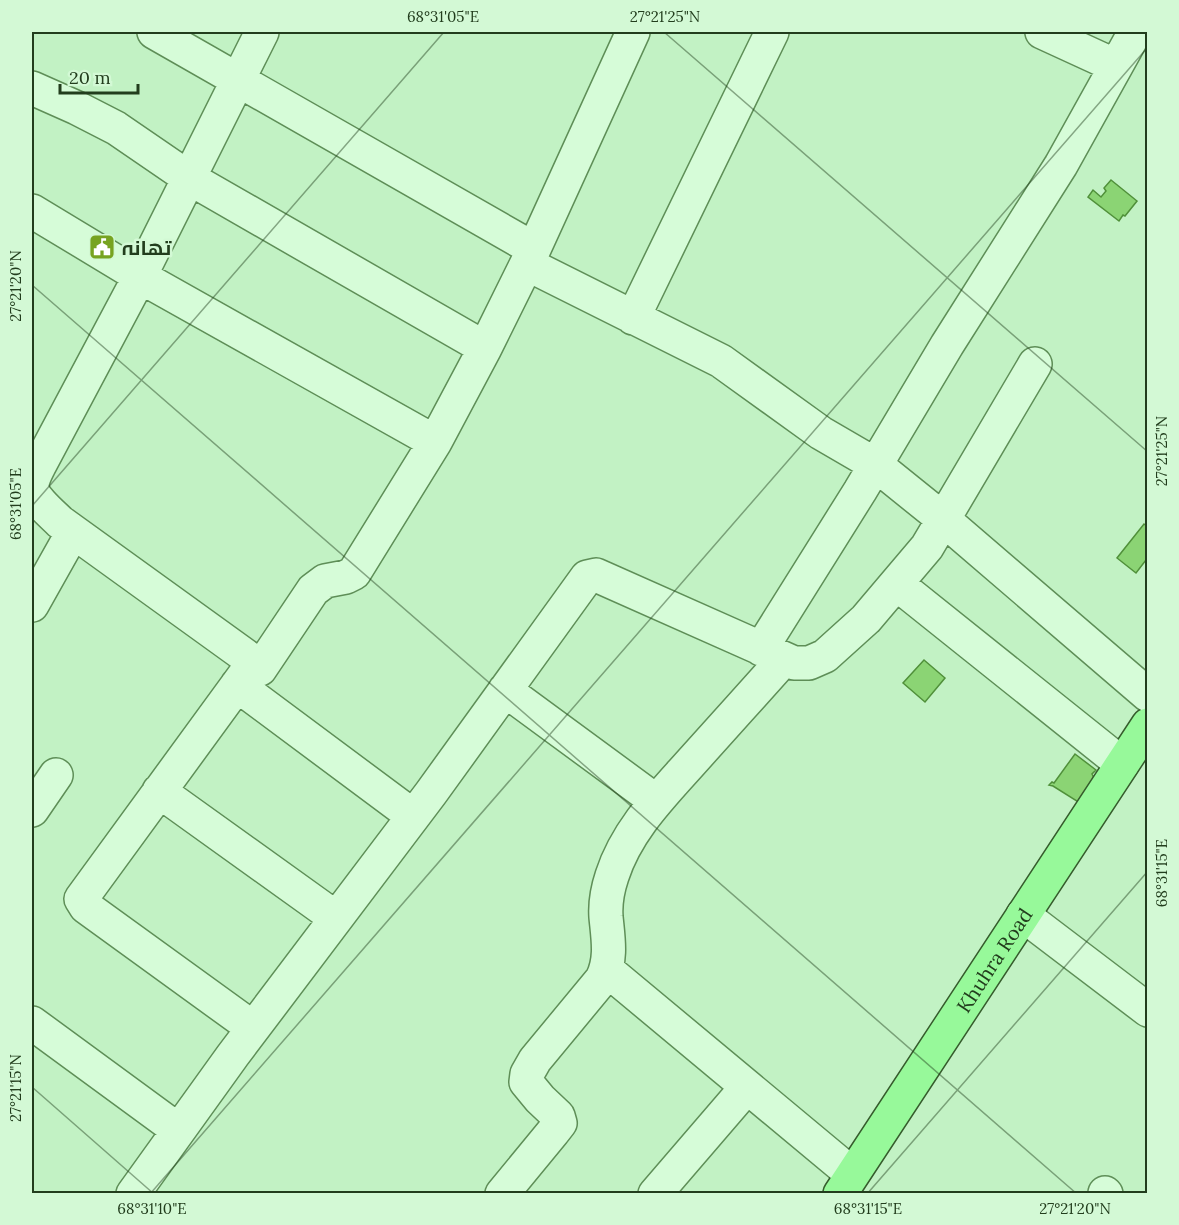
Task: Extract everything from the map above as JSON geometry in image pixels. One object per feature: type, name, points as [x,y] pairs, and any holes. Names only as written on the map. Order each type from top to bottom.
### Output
[{"type":"main road","name":"Khuhra Road","points":[[846,1184],[1023,915],[1137,749]]},
{"type":"street","points":[[154,32],[238,80],[633,318],[721,361],[821,433],[876,465],[943,519],[1148,694]]},
{"type":"street","points":[[262,32],[140,276],[39,466],[32,482],[32,490],[43,506],[60,522],[413,816]]},
{"type":"street","points":[[253,1028],[86,907],[81,899],[245,674],[260,669],[313,590],[325,581],[354,573],[435,442],[485,348],[633,32]]},
{"type":"street","points":[[633,318],[772,32]]},
{"type":"street","points":[[1042,32],[1116,66]]},
{"type":"street","points":[[502,1194],[560,1122],[558,1116],[526,1082],[527,1074],[535,1060],[602,979],[606,970],[609,951],[606,914],[608,892],[624,846],[656,801],[772,654],[876,465],[947,345],[1061,165],[1135,32]]},
{"type":"street","points":[[32,88],[116,128],[189,178],[485,348]]},
{"type":"street","points":[[32,211],[140,276],[435,442]]},
{"type":"street","points":[[133,1194],[587,577],[596,575],[794,663],[809,663],[825,656],[866,619],[927,547],[1035,364]]},
{"type":"street","points":[[32,605],[74,532]]},
{"type":"street","points":[[897,584],[1137,749]]},
{"type":"street","points":[[505,690],[656,801]]},
{"type":"street","points":[[32,810],[56,775]]},
{"type":"street","points":[[159,791],[336,918]]},
{"type":"street","points":[[1023,915],[1148,1010]]},
{"type":"street","points":[[606,970],[747,1087],[846,1184]]},
{"type":"street","points":[[32,1023],[178,1130]]},
{"type":"street","points":[[656,1194],[747,1087]]},
{"type":"building","points":[[1111,180],[1137,201],[1119,221],[1088,197],[1093,190],[1101,197],[1106,191],[1104,188]]},
{"type":"building","points":[[1144,524],[1148,527],[1148,561],[1146,560],[1136,573],[1117,558]]},
{"type":"building","points":[[924,660],[945,678],[925,702],[903,683]]},
{"type":"building","points":[[1075,754],[1096,770],[1092,774],[1094,778],[1083,805],[1049,785],[1054,783]]},
{"type":"place","name":"تھانہ","points":[[102,247]]}]
